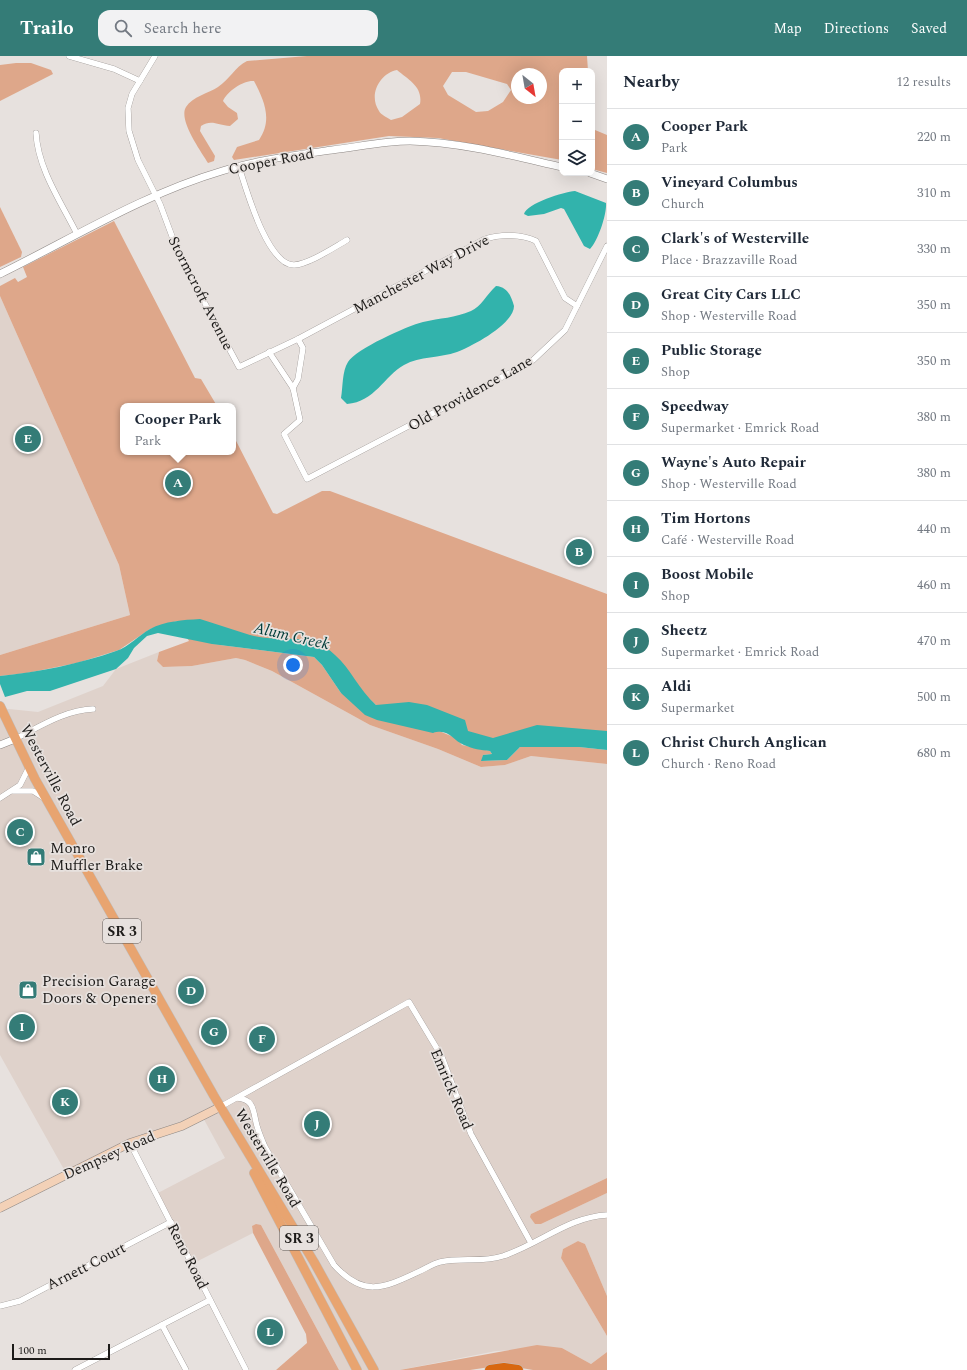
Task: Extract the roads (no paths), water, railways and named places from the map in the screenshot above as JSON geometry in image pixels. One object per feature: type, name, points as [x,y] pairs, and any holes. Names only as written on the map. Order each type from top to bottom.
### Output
[{"type":"highway","points":[[490,1370],[504,1368],[518,1370]]},
{"type":"main road","name":"Westerville Road","points":[[0,707],[29,767],[220,1107],[314,1262],[374,1370]]},
{"type":"main road","name":"Westerville Road","points":[[220,1107],[356,1370]]},
{"type":"main road","name":"Dempsey Road","points":[[0,1208],[130,1143],[182,1126],[220,1107]]},
{"type":"street","points":[[69,56],[114,69],[140,81]]},
{"type":"street","name":"Stormcroft Avenue","points":[[155,56],[132,94],[128,108],[129,131],[138,160],[156,195],[179,255],[239,367]]},
{"type":"street","points":[[36,133],[37,150],[43,166],[77,234]]},
{"type":"street","name":"Cooper Road","points":[[0,274],[156,195],[215,173],[239,166],[390,142],[411,142],[454,145],[559,166]]},
{"type":"street","points":[[239,166],[256,217],[281,261],[292,265],[304,263],[347,240]]},
{"type":"street","points":[[595,175],[607,179]]},
{"type":"street","name":"Manchester Way Drive","points":[[239,367],[298,339],[485,239],[495,236],[529,237],[536,241],[566,298],[577,306]]},
{"type":"street","name":"Old Providence Lane","points":[[293,388],[300,420],[284,434],[307,479],[531,362],[565,330],[607,246]]},
{"type":"street","points":[[269,352],[293,388],[298,379],[303,348],[298,339]]},
{"type":"street","points":[[0,745],[67,714],[80,710],[93,709]]},
{"type":"street","points":[[0,798],[13,791],[20,785],[29,767]]},
{"type":"street","points":[[13,791],[33,791],[48,801]]},
{"type":"street","name":"Emrick Road","points":[[220,1107],[409,1002],[442,1057],[471,1134],[531,1244]]},
{"type":"street","points":[[237,1098],[244,1098],[250,1102],[254,1108],[257,1127],[265,1147],[334,1265],[345,1278],[360,1285],[378,1287],[394,1282],[439,1262],[451,1260],[486,1260],[503,1256],[531,1244],[576,1220],[592,1216],[607,1215]]},
{"type":"street","name":"Reno Road","points":[[130,1143],[246,1370]]},
{"type":"street","name":"Arnett Court","points":[[0,1306],[20,1301],[171,1222]]},
{"type":"street","points":[[75,1370],[210,1300]]},
{"type":"street","points":[[162,1325],[186,1370]]},
{"type":"water","points":[[575,191],[606,203],[605,214],[601,227],[596,240],[590,249],[584,246],[564,209],[561,208],[544,214],[528,216],[524,214],[532,206],[539,202],[563,193]]},
{"type":"water","points":[[496,286],[503,288],[508,292],[514,306],[512,313],[507,320],[492,334],[457,352],[417,360],[404,365],[365,399],[347,404],[341,398],[346,366],[353,357],[361,351],[394,333],[416,324],[447,318],[471,311],[478,307]]},
{"type":"water","points":[[200,619],[250,635],[305,640],[325,647],[341,661],[376,705],[409,702],[427,705],[465,720],[468,731],[493,738],[537,725],[607,731],[607,750],[579,747],[520,747],[507,760],[481,761],[483,755],[492,754],[490,751],[467,746],[443,732],[433,733],[377,720],[365,715],[341,693],[322,665],[314,657],[212,644],[158,633],[147,636],[134,648],[128,658],[116,669],[50,691],[27,691],[5,697],[0,684],[0,676],[44,670],[88,660],[121,649],[156,626],[174,621]]},
{"type":"place","name":"Public Storage","points":[[28,439]]},
{"type":"place","name":"Cooper Park","points":[[178,483]]},
{"type":"place","name":"Vineyard Columbus","points":[[579,552]]},
{"type":"place","name":"Clark's of Westerville","points":[[20,832]]},
{"type":"place","name":"Monro Muffler Brake","points":[[36,857]]},
{"type":"place","name":"Precision Garage Doors & Openers","points":[[28,990]]},
{"type":"place","name":"Great City Cars LLC","points":[[191,991]]},
{"type":"place","name":"Boost Mobile","points":[[22,1027]]},
{"type":"place","name":"Wayne's Auto Repair","points":[[214,1032]]},
{"type":"place","name":"Speedway","points":[[262,1039]]},
{"type":"place","name":"Tim Hortons","points":[[162,1079]]},
{"type":"place","name":"Aldi","points":[[65,1102]]},
{"type":"place","name":"Sheetz","points":[[317,1124]]},
{"type":"place","name":"Christ Church Anglican","points":[[270,1332]]},
{"type":"water label","name":"Alum Creek","points":[[292,635]]}]
